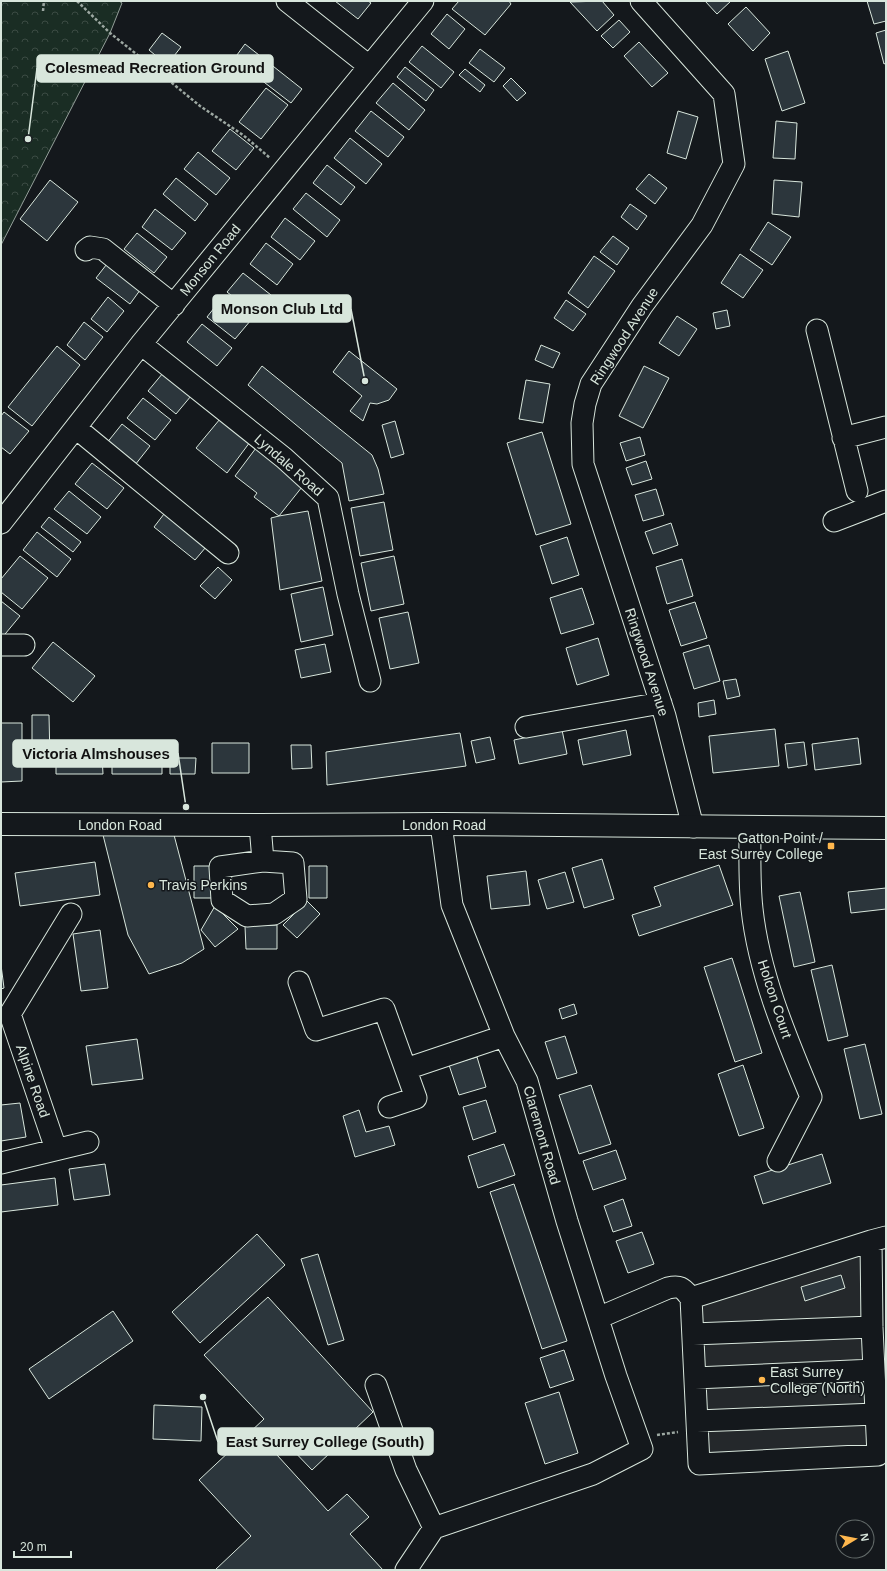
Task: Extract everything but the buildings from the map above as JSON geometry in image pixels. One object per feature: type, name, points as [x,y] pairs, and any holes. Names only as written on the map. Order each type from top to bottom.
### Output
[{"type":"main road","name":"London Road","points":[[1,824],[260,826],[441,824],[886,828]]},
{"type":"street","points":[[287,1],[369,66]]},
{"type":"street","name":"Monson Road","points":[[1,523],[142,344],[423,1]]},
{"type":"street","name":"Ringwood Avenue","points":[[641,1],[724,94],[734,164],[702,225],[642,306],[591,384],[585,404],[582,423],[583,464],[661,703],[693,826]]},
{"type":"street","points":[[86,250],[90,247],[103,249],[174,305]]},
{"type":"street","points":[[817,330],[857,491]]},
{"type":"street","name":"Lyndale Road","points":[[142,344],[284,458],[328,498],[348,594],[370,681]]},
{"type":"street","points":[[76,428],[228,553]]},
{"type":"street","points":[[843,438],[886,428]]},
{"type":"street","points":[[834,521],[886,501]]},
{"type":"street","points":[[1,645],[24,645]]},
{"type":"street","points":[[526,727],[661,703]]},
{"type":"street","name":"Claremont Road","points":[[441,824],[452,905],[504,1036],[527,1081],[567,1221],[616,1376],[641,1444]]},
{"type":"street","points":[[260,826],[263,861]]},
{"type":"street","name":"Holcon Court","points":[[750,827],[752,909],[761,960],[784,1030],[811,1097],[778,1161]]},
{"type":"street","name":"Alpine Road","points":[[56,1149],[5,1014],[71,914]]},
{"type":"street","points":[[299,982],[316,1030],[384,1009],[416,1098],[389,1107]]},
{"type":"street","points":[[406,1069],[504,1036]]},
{"type":"street","points":[[1,1163],[88,1142]]},
{"type":"street","points":[[598,1318],[676,1286],[682,1288],[691,1298],[699,1464],[882,1455],[876,1414],[872,1327],[878,1239],[691,1298]]},
{"type":"street","points":[[693,1334],[872,1327]]},
{"type":"street","points":[[695,1378],[874,1370]]},
{"type":"street","points":[[376,1385],[406,1470],[434,1528]]},
{"type":"street","points":[[697,1425],[876,1414]]},
{"type":"street","points":[[406,1570],[434,1528],[593,1474],[641,1444]]},
{"type":"path","points":[[43,11],[44,1]]},
{"type":"path","points":[[77,1],[110,33],[200,106],[243,136],[284,170]]},
{"type":"path","points":[[641,1444],[653,1436],[697,1425]]},
{"type":"green space","points":[[1,1],[119,1],[122,3],[110,33],[1,245]]},
{"type":"shaded area","points":[[868,1245],[873,1452],[702,1458],[695,1300]]},
{"type":"place","name":"Colesmead Recreation Ground","points":[[28,139]]},
{"type":"place","name":"Monson Club Ltd","points":[[365,381]]},
{"type":"place","name":"Victoria Almshouses","points":[[186,807]]},
{"type":"place","name":"Gatton Point / East Surrey College","points":[[831,846]]},
{"type":"place","name":"Travis Perkins","points":[[151,885]]},
{"type":"place","name":"East Surrey College (North)","points":[[762,1380]]},
{"type":"place","name":"East Surrey College (South)","points":[[203,1397]]}]
